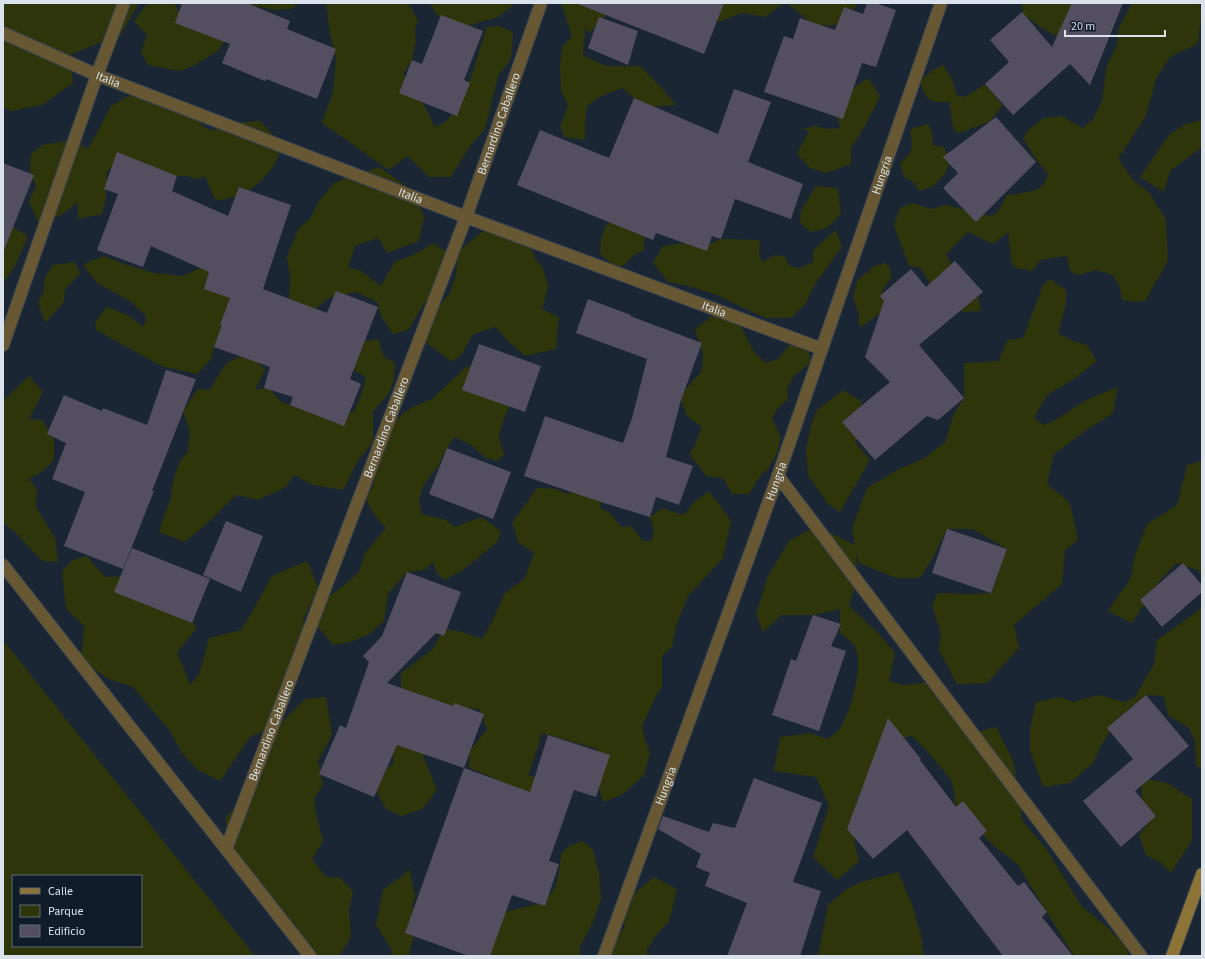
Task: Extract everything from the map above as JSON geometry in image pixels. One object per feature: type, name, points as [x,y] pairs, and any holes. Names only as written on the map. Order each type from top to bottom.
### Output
[{"type":"street","points":[[3,345],[97,75],[124,3]]},
{"type":"street","name":"Bernardino Caballero","points":[[226,849],[466,217],[541,3]]},
{"type":"street","name":"Hungria","points":[[604,956],[778,476],[941,3]]},
{"type":"street","name":"Italia","points":[[3,34],[97,75],[466,217],[822,349]]},
{"type":"street","points":[[778,476],[1141,956]]},
{"type":"street","points":[[3,565],[310,956]]},
{"type":"street","points":[[1172,956],[1202,874]]},
{"type":"green space","points":[[3,3],[139,3],[121,34],[70,55],[73,83],[42,105],[11,111],[3,108]]},
{"type":"green space","points":[[148,3],[175,3],[178,12],[194,13],[225,3],[241,3],[237,23],[218,51],[195,65],[180,71],[148,65],[141,52],[147,35],[134,21]]},
{"type":"green space","points":[[241,3],[299,3],[292,9],[275,10]]},
{"type":"green space","points":[[326,3],[408,3],[418,20],[415,30],[416,41],[412,60],[403,74],[410,81],[417,97],[424,105],[435,127],[445,122],[454,112],[462,99],[487,27],[499,26],[513,32],[511,59],[498,76],[485,129],[470,146],[451,177],[429,177],[407,156],[389,170],[322,123],[333,92],[336,58],[330,34]]},
{"type":"green space","points":[[430,3],[512,3],[512,6],[497,18],[479,22],[463,28],[440,17]]},
{"type":"green space","points":[[561,3],[616,3],[590,33],[585,28],[583,55],[606,66],[640,66],[676,105],[650,107],[634,98],[622,88],[600,97],[587,106],[585,140],[564,137],[560,126],[568,106],[561,91],[560,65],[562,47],[572,36]]},
{"type":"green space","points":[[714,3],[784,3],[765,17],[742,13],[719,22],[713,9]]},
{"type":"green space","points":[[787,3],[858,3],[854,9],[836,25],[815,26]]},
{"type":"green space","points":[[1021,3],[1079,3],[1081,18],[1057,36],[1042,28],[1024,15]]},
{"type":"green space","points":[[1132,3],[1198,3],[1202,9],[1198,44],[1170,57],[1156,79],[1146,116],[1118,159],[1134,181],[1149,192],[1166,220],[1168,261],[1145,301],[1138,302],[1122,300],[1120,287],[1113,275],[1096,270],[1078,275],[1070,271],[1067,256],[1040,260],[1033,271],[1016,268],[1011,261],[1008,232],[993,244],[968,232],[946,254],[956,270],[976,286],[981,311],[963,312],[940,292],[934,291],[921,268],[909,266],[894,225],[900,208],[913,203],[931,209],[946,205],[989,216],[997,213],[1007,195],[1031,191],[1042,186],[1048,174],[1035,158],[1023,138],[1029,129],[1044,118],[1061,116],[1083,128],[1093,119],[1102,102],[1106,68],[1117,45],[1119,28]]},
{"type":"green space","points":[[943,65],[952,79],[957,95],[965,97],[985,84],[1003,105],[989,122],[959,133],[954,131],[949,102],[936,102],[929,99],[924,92],[920,81],[933,70]]},
{"type":"green space","points":[[868,78],[880,96],[865,126],[851,148],[851,164],[826,173],[810,168],[797,154],[809,131],[802,129],[815,126],[828,129],[840,128],[835,107],[843,95]]},
{"type":"green space","points":[[140,89],[198,114],[202,126],[213,131],[223,124],[260,121],[283,145],[275,163],[263,179],[251,189],[238,196],[216,200],[205,176],[197,179],[187,176],[177,176],[165,185],[134,164],[124,154],[107,172],[106,197],[102,214],[78,219],[78,202],[61,215],[39,223],[29,202],[36,185],[30,171],[31,154],[42,145],[73,140],[88,149],[111,106]]},
{"type":"green space","points":[[1202,120],[1202,146],[1170,171],[1164,192],[1140,177],[1169,135],[1185,124]]},
{"type":"green space","points":[[929,124],[933,145],[944,147],[951,162],[944,175],[932,187],[919,191],[913,182],[904,177],[900,163],[908,155],[912,146],[910,131],[915,127]]},
{"type":"green space","points":[[379,167],[409,188],[424,216],[419,241],[387,253],[378,238],[355,246],[348,268],[360,270],[381,286],[395,261],[410,256],[433,243],[446,252],[434,290],[408,330],[393,334],[381,316],[377,302],[356,292],[329,298],[311,312],[289,299],[290,278],[287,256],[299,228],[310,219],[319,201],[334,183]]},
{"type":"green space","points":[[816,186],[838,188],[841,214],[827,228],[811,232],[800,223],[801,210]]},
{"type":"green space","points":[[612,220],[644,234],[644,250],[634,255],[623,266],[618,267],[600,254],[601,239],[605,227]]},
{"type":"green space","points":[[3,221],[28,236],[15,266],[3,283]]},
{"type":"green space","points":[[496,221],[526,233],[535,259],[543,268],[548,287],[542,309],[559,317],[556,349],[525,356],[495,327],[472,335],[462,354],[452,362],[426,342],[429,318],[450,293],[456,275],[457,262],[461,249]]},
{"type":"green space","points":[[836,230],[842,247],[817,281],[805,304],[791,318],[765,318],[717,295],[689,286],[668,282],[653,263],[663,246],[685,243],[705,246],[721,239],[760,240],[759,255],[762,262],[775,255],[784,256],[790,266],[800,268],[813,262],[813,251],[815,248]]},
{"type":"green space","points":[[104,256],[154,273],[183,276],[206,265],[246,300],[214,347],[211,359],[197,374],[161,366],[96,330],[95,322],[107,307],[129,316],[144,327],[146,316],[130,301],[97,283],[83,265]]},
{"type":"green space","points":[[75,262],[80,274],[65,289],[64,302],[45,323],[38,302],[44,291],[44,279],[53,265]]},
{"type":"green space","points":[[885,263],[890,267],[891,278],[882,290],[884,297],[883,311],[861,327],[859,324],[859,314],[853,297],[857,281],[874,266]]},
{"type":"green space","points":[[1050,279],[1066,290],[1066,304],[1058,333],[1073,341],[1087,345],[1097,361],[1071,381],[1047,395],[1034,418],[1044,425],[1057,419],[1086,400],[1118,387],[1113,413],[1054,454],[1047,484],[1070,503],[1078,540],[1065,550],[1062,584],[1014,625],[1019,648],[987,683],[957,684],[939,650],[941,633],[932,605],[938,593],[991,593],[1007,549],[973,529],[947,529],[933,557],[920,578],[896,578],[859,563],[856,552],[857,579],[849,606],[877,632],[895,653],[889,681],[903,685],[931,682],[948,712],[968,734],[996,727],[1013,760],[1022,820],[1047,850],[1082,907],[1105,925],[1125,945],[1129,956],[1074,956],[1018,865],[992,844],[956,807],[952,781],[928,752],[911,735],[882,750],[875,777],[859,795],[856,802],[854,840],[859,861],[837,880],[813,857],[829,806],[816,777],[774,771],[780,737],[811,733],[827,739],[840,729],[849,710],[855,686],[858,663],[854,645],[840,633],[840,609],[813,615],[782,615],[763,632],[756,614],[768,576],[789,541],[816,526],[855,545],[852,529],[867,488],[897,470],[925,458],[945,442],[953,416],[964,398],[964,363],[999,361],[1007,340],[1023,338],[1043,285]]},
{"type":"green space","points":[[712,316],[739,323],[754,352],[766,363],[778,359],[797,339],[806,343],[811,362],[794,376],[787,388],[788,399],[777,409],[772,418],[781,438],[777,453],[768,469],[760,476],[749,494],[732,494],[723,478],[706,476],[689,453],[694,447],[702,427],[687,416],[681,400],[684,391],[702,371],[703,353],[695,329]]},
{"type":"green space","points":[[379,339],[383,356],[395,363],[394,380],[389,393],[373,412],[373,442],[357,462],[343,490],[313,485],[294,475],[286,487],[258,500],[236,495],[205,525],[184,542],[159,532],[170,501],[174,477],[180,461],[188,451],[190,432],[183,412],[198,389],[209,390],[226,364],[238,357],[254,358],[265,370],[255,390],[264,388],[270,389],[281,402],[290,405],[311,397],[337,411],[354,412],[366,377],[343,364],[354,343]]},
{"type":"green space","points":[[477,363],[516,394],[503,420],[499,437],[504,455],[497,461],[486,458],[470,444],[454,437],[438,466],[423,486],[419,501],[422,514],[446,520],[455,527],[481,517],[501,531],[497,542],[462,571],[444,580],[436,572],[433,562],[425,570],[407,572],[388,594],[384,621],[368,635],[350,642],[333,645],[317,625],[319,603],[342,587],[359,572],[365,553],[386,528],[373,513],[366,500],[394,423],[402,414],[413,407],[432,399],[465,368]]},
{"type":"green space","points":[[29,376],[43,392],[29,419],[42,420],[54,439],[54,460],[43,471],[29,479],[37,489],[36,507],[55,538],[58,562],[42,561],[14,531],[3,523],[3,401]]},
{"type":"green space","points":[[843,390],[861,401],[863,424],[855,442],[870,460],[840,512],[828,504],[808,475],[806,449],[812,422],[817,410]]},
{"type":"green space","points":[[1202,461],[1202,577],[1198,570],[1176,563],[1158,583],[1132,623],[1108,611],[1131,578],[1134,558],[1147,524],[1177,505],[1187,465]]},
{"type":"green space","points":[[571,479],[606,485],[600,508],[610,513],[621,527],[631,526],[643,541],[652,541],[654,529],[650,517],[663,508],[684,515],[694,502],[709,491],[731,521],[723,558],[688,596],[676,626],[672,647],[662,656],[662,687],[656,696],[642,726],[650,753],[644,775],[623,794],[604,802],[599,790],[602,774],[597,749],[542,733],[528,775],[535,777],[553,793],[547,805],[489,776],[469,768],[470,751],[487,729],[479,709],[459,707],[435,733],[423,757],[437,790],[422,809],[402,816],[386,809],[377,792],[373,772],[393,765],[394,734],[411,697],[401,687],[401,673],[433,649],[443,629],[462,632],[482,639],[493,620],[504,594],[525,578],[534,553],[519,543],[512,523],[537,488],[556,489],[569,495]]},
{"type":"green space","points":[[87,556],[105,577],[126,576],[188,606],[196,629],[177,652],[190,685],[199,675],[209,638],[241,630],[272,576],[307,561],[319,589],[303,619],[308,642],[269,729],[250,737],[220,781],[198,770],[182,753],[170,731],[133,687],[106,678],[81,659],[84,626],[66,609],[62,572],[72,560]]},
{"type":"green space","points":[[1202,606],[1202,768],[1196,766],[1195,742],[1189,728],[1168,715],[1164,696],[1146,695],[1118,718],[1101,746],[1093,763],[1070,783],[1043,787],[1030,750],[1030,729],[1036,702],[1060,697],[1073,702],[1099,695],[1125,702],[1135,697],[1154,664],[1157,640],[1195,613]]},
{"type":"green space","points":[[3,640],[255,956],[3,956]]},
{"type":"green space","points":[[326,697],[332,735],[318,761],[323,785],[314,799],[323,841],[312,859],[326,877],[340,878],[353,891],[349,911],[351,937],[339,956],[304,956],[243,874],[226,836],[226,817],[262,778],[268,742],[285,719],[305,699]]},
{"type":"green space","points":[[1141,778],[1167,783],[1192,799],[1192,840],[1171,873],[1161,863],[1146,855],[1139,835],[1151,820],[1142,802]]},
{"type":"green space","points":[[583,841],[593,850],[599,873],[601,900],[592,924],[580,946],[580,956],[479,956],[500,918],[508,911],[538,904],[552,893],[556,885],[559,872],[561,854],[569,846]]},
{"type":"green space","points":[[410,870],[415,897],[412,906],[420,919],[408,956],[391,956],[392,950],[376,925],[383,890]]},
{"type":"green space","points":[[898,872],[912,904],[921,935],[924,956],[818,956],[828,905],[845,890],[861,882]]},
{"type":"green space","points":[[654,877],[677,889],[669,921],[654,938],[646,952],[651,956],[600,956],[611,946],[624,928],[626,906],[633,894]]},
{"type":"building","points":[[182,3],[247,3],[290,21],[287,29],[336,49],[317,99],[266,79],[265,81],[222,63],[230,44],[175,23]]},
{"type":"building","points":[[578,3],[724,3],[704,54]]},
{"type":"building","points":[[867,3],[875,3],[896,10],[876,67],[862,63],[843,119],[764,92],[784,36],[793,39],[800,18],[835,30],[844,7],[863,14]]},
{"type":"building","points":[[1072,3],[1123,3],[1090,85],[1070,64],[1013,115],[985,84],[1009,62],[990,40],[1022,12],[1052,47]]},
{"type":"building","points":[[441,15],[483,31],[464,80],[470,83],[457,116],[399,93],[412,60],[422,64]]},
{"type":"building","points":[[599,17],[638,31],[628,65],[588,48]]},
{"type":"building","points":[[734,89],[771,102],[748,162],[803,184],[791,219],[735,199],[721,239],[712,236],[707,251],[656,233],[653,240],[517,185],[540,130],[609,158],[634,98],[718,134]]},
{"type":"building","points":[[996,117],[1036,162],[976,222],[943,188],[958,173],[943,157]]},
{"type":"building","points":[[117,152],[177,176],[172,191],[228,216],[239,187],[291,205],[263,289],[327,313],[336,291],[378,307],[350,379],[361,384],[344,426],[290,405],[293,397],[264,388],[270,367],[214,347],[230,298],[204,289],[209,272],[151,246],[143,267],[97,250],[118,194],[104,189]]},
{"type":"building","points":[[3,163],[34,175],[4,250],[3,249]]},
{"type":"building","points":[[955,261],[983,292],[919,345],[964,398],[938,420],[927,416],[875,460],[842,422],[890,382],[865,357],[884,301],[880,296],[911,269],[926,287]]},
{"type":"building","points":[[588,299],[702,343],[681,400],[666,457],[693,466],[679,505],[656,497],[650,517],[524,476],[545,416],[623,443],[632,418],[647,359],[576,333]]},
{"type":"building","points":[[479,344],[541,366],[525,412],[462,390]]},
{"type":"building","points":[[166,370],[196,379],[123,569],[64,546],[85,492],[52,479],[66,443],[47,434],[64,395],[102,411],[103,408],[147,425]]},
{"type":"building","points":[[447,448],[511,472],[493,519],[429,494]]},
{"type":"building","points":[[226,521],[263,536],[241,592],[203,575]]},
{"type":"building","points":[[947,529],[1007,549],[991,593],[932,573]]},
{"type":"building","points":[[132,548],[210,579],[192,623],[114,592]]},
{"type":"building","points":[[1183,563],[1202,585],[1202,592],[1162,627],[1140,600]]},
{"type":"building","points":[[407,572],[461,592],[444,636],[436,633],[387,683],[453,706],[454,703],[484,714],[464,768],[397,745],[374,797],[319,774],[340,725],[346,728],[369,662],[363,656],[382,636]]},
{"type":"building","points":[[813,615],[841,624],[831,646],[846,651],[819,731],[772,715],[791,659],[796,661]]},
{"type":"building","points":[[1146,695],[1189,746],[1135,791],[1156,816],[1121,847],[1083,801],[1133,759],[1107,728]]},
{"type":"building","points":[[888,718],[921,759],[920,760],[956,807],[963,801],[987,831],[979,838],[1018,886],[1024,882],[1047,912],[1042,917],[1073,956],[1003,956],[907,830],[873,859],[847,829]]},
{"type":"building","points":[[548,735],[610,755],[596,797],[574,790],[549,861],[559,864],[545,906],[512,895],[490,956],[469,956],[405,933],[464,768],[530,792]]},
{"type":"building","points":[[754,778],[822,803],[793,882],[821,891],[800,956],[727,956],[747,903],[705,886],[710,873],[696,867],[701,854],[658,829],[663,816],[709,832],[713,823],[735,828]]}]
